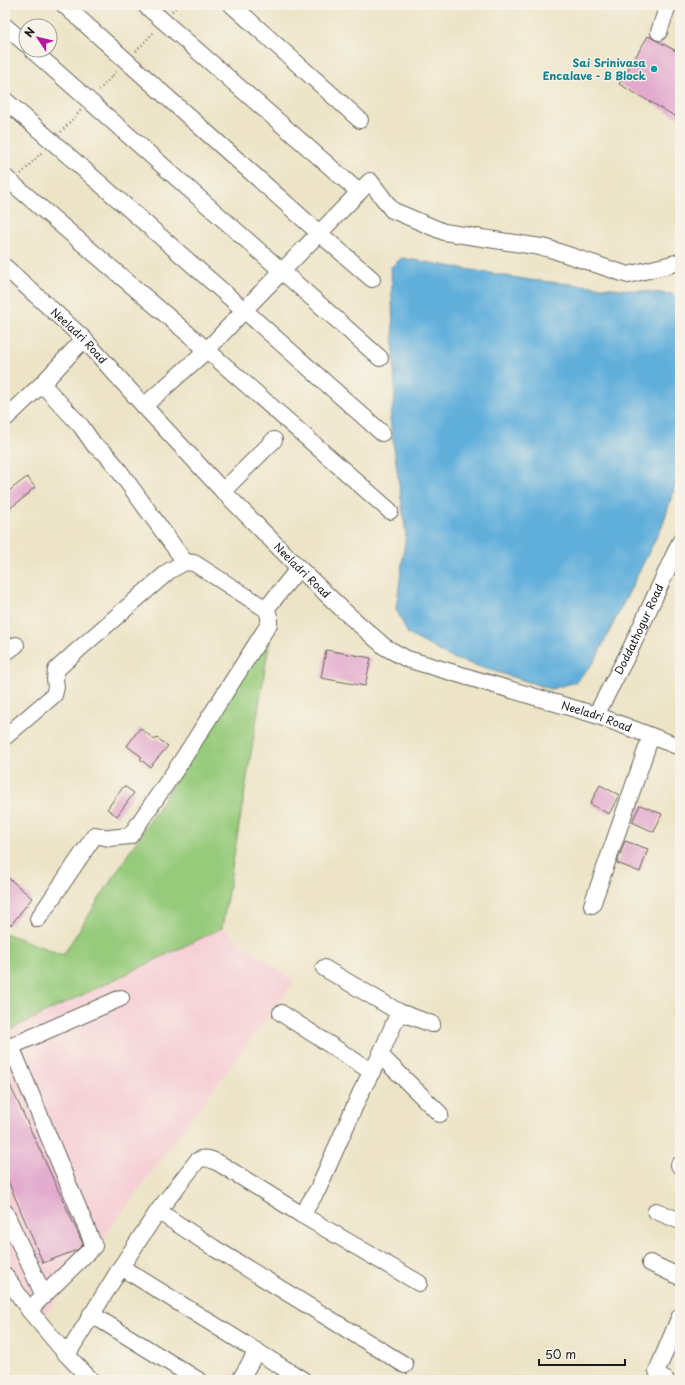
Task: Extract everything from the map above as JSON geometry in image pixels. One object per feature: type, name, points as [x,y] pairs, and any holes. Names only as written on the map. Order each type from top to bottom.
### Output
[{"type":"street","points":[[64,5],[372,279]]},
{"type":"street","points":[[145,5],[359,192]]},
{"type":"street","points":[[232,5],[360,120]]},
{"type":"street","points":[[659,32],[668,5]]},
{"type":"street","points":[[5,26],[18,37]]},
{"type":"street","points":[[41,58],[380,358]]},
{"type":"street","points":[[5,100],[382,433]]},
{"type":"street","points":[[8,180],[207,350],[390,511]]},
{"type":"street","points":[[144,406],[207,350],[370,181],[392,210],[444,232],[547,248],[628,275],[680,262]]},
{"type":"street","name":"Neeladri Road","points":[[5,267],[84,339],[223,491],[299,568],[344,611],[385,647],[407,659],[460,673],[596,715],[680,747]]},
{"type":"street","points":[[5,419],[42,384],[84,339]]},
{"type":"street","points":[[42,384],[81,426],[95,446],[105,453],[115,464],[185,562]]},
{"type":"street","points":[[223,491],[274,440]]},
{"type":"street","name":"Doddathogur Road","points":[[596,715],[631,648],[680,542]]},
{"type":"street","points":[[5,737],[54,695],[56,688],[56,670],[169,572],[185,562],[194,563],[207,570],[235,590],[266,609],[269,616],[269,624],[179,765],[130,836],[109,838],[94,835],[38,919]]},
{"type":"street","points":[[266,609],[299,568]]},
{"type":"street","points":[[592,905],[652,736]]},
{"type":"street","points":[[324,968],[399,1012],[432,1024]]},
{"type":"street","points":[[29,1310],[94,1246],[8,1048],[121,998]]},
{"type":"street","points":[[302,1215],[318,1189],[342,1133],[399,1012]]},
{"type":"street","points":[[281,1013],[372,1072]]},
{"type":"street","points":[[380,1055],[440,1114]]},
{"type":"street","points":[[68,1355],[121,1267],[158,1211],[197,1161],[202,1158],[209,1159],[222,1165],[302,1215],[418,1283]]},
{"type":"street","points":[[158,1211],[214,1248],[406,1365]]},
{"type":"street","points":[[656,1211],[680,1221]]},
{"type":"street","points":[[5,1212],[44,1296]]},
{"type":"street","points":[[650,1263],[680,1277]]},
{"type":"street","points":[[121,1267],[257,1350],[303,1380]]},
{"type":"street","points":[[5,1275],[29,1310],[91,1380]]},
{"type":"street","points":[[92,1314],[198,1380]]},
{"type":"street","points":[[666,1380],[659,1376],[657,1371],[679,1324]]},
{"type":"street","points":[[240,1380],[257,1350]]},
{"type":"path","points":[[8,180],[52,141],[163,22]]},
{"type":"shaded area","points":[[222,928],[294,981],[43,1318],[5,1256],[5,1032]]},
{"type":"green space","points":[[271,633],[222,928],[5,1032],[5,933],[63,955]]},
{"type":"water","points":[[402,258],[530,280],[672,294],[680,301],[680,470],[663,524],[594,662],[576,682],[551,689],[452,658],[408,634],[396,609],[406,534],[390,419],[395,396],[391,267]]},
{"type":"building","name":"Sai Srinivasa Encalave - B Block","points":[[648,36],[680,53],[680,119],[619,84]]},
{"type":"building","points":[[27,477],[35,487],[29,492],[30,493],[5,512],[5,494]]},
{"type":"building","points":[[326,650],[371,658],[365,686],[321,678]]},
{"type":"building","points":[[140,728],[155,740],[157,738],[168,746],[150,767],[140,759],[142,757],[127,746]]},
{"type":"building","points":[[600,785],[619,795],[609,814],[590,804]]},
{"type":"building","points":[[124,786],[134,793],[117,816],[107,809]]},
{"type":"building","points":[[640,805],[662,814],[654,832],[632,822]]},
{"type":"building","points":[[625,841],[648,849],[640,872],[617,863]]},
{"type":"building","points":[[5,875],[32,898],[11,925],[5,920]]},
{"type":"building","points":[[5,1074],[83,1244],[77,1250],[43,1263],[5,1174]]},
{"type":"place","name":"Sai Srinivasa Encalave - B Block","points":[[654,69]]}]
